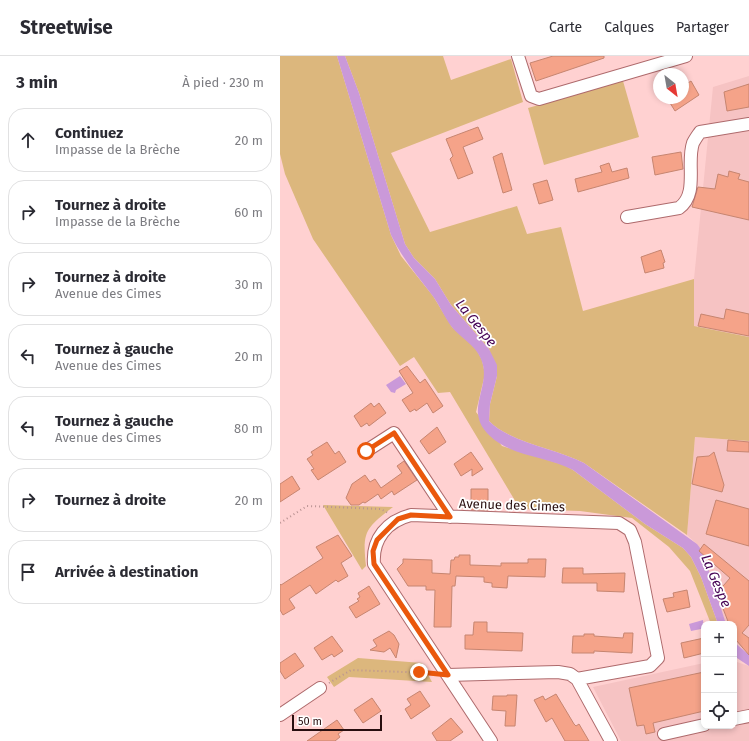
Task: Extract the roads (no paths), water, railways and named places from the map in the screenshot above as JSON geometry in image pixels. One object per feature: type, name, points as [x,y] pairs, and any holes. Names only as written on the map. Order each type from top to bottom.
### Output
[{"type":"street","points":[[518,56],[531,96],[539,99],[686,56]]},
{"type":"street","points":[[627,217],[679,208],[684,204],[689,194],[693,144],[700,132],[749,124]]},
{"type":"street","points":[[366,451],[394,433],[450,517]]},
{"type":"street","name":"Avenue des Cimes","points":[[448,675],[374,564],[373,551],[377,540],[398,519],[411,515],[619,523],[630,530],[635,542],[658,658],[650,666],[577,679]]},
{"type":"street","points":[[448,675],[558,672],[570,674],[577,679],[611,741]]},
{"type":"street","points":[[448,675],[491,741]]},
{"type":"street","points":[[280,715],[320,688]]},
{"type":"street","points":[[737,718],[749,716]]},
{"type":"street","points":[[664,734],[701,726]]},
{"type":"water label","name":"La Gespe","points":[[476,323]]},
{"type":"water label","name":"La Gespe","points":[[716,581]]}]
